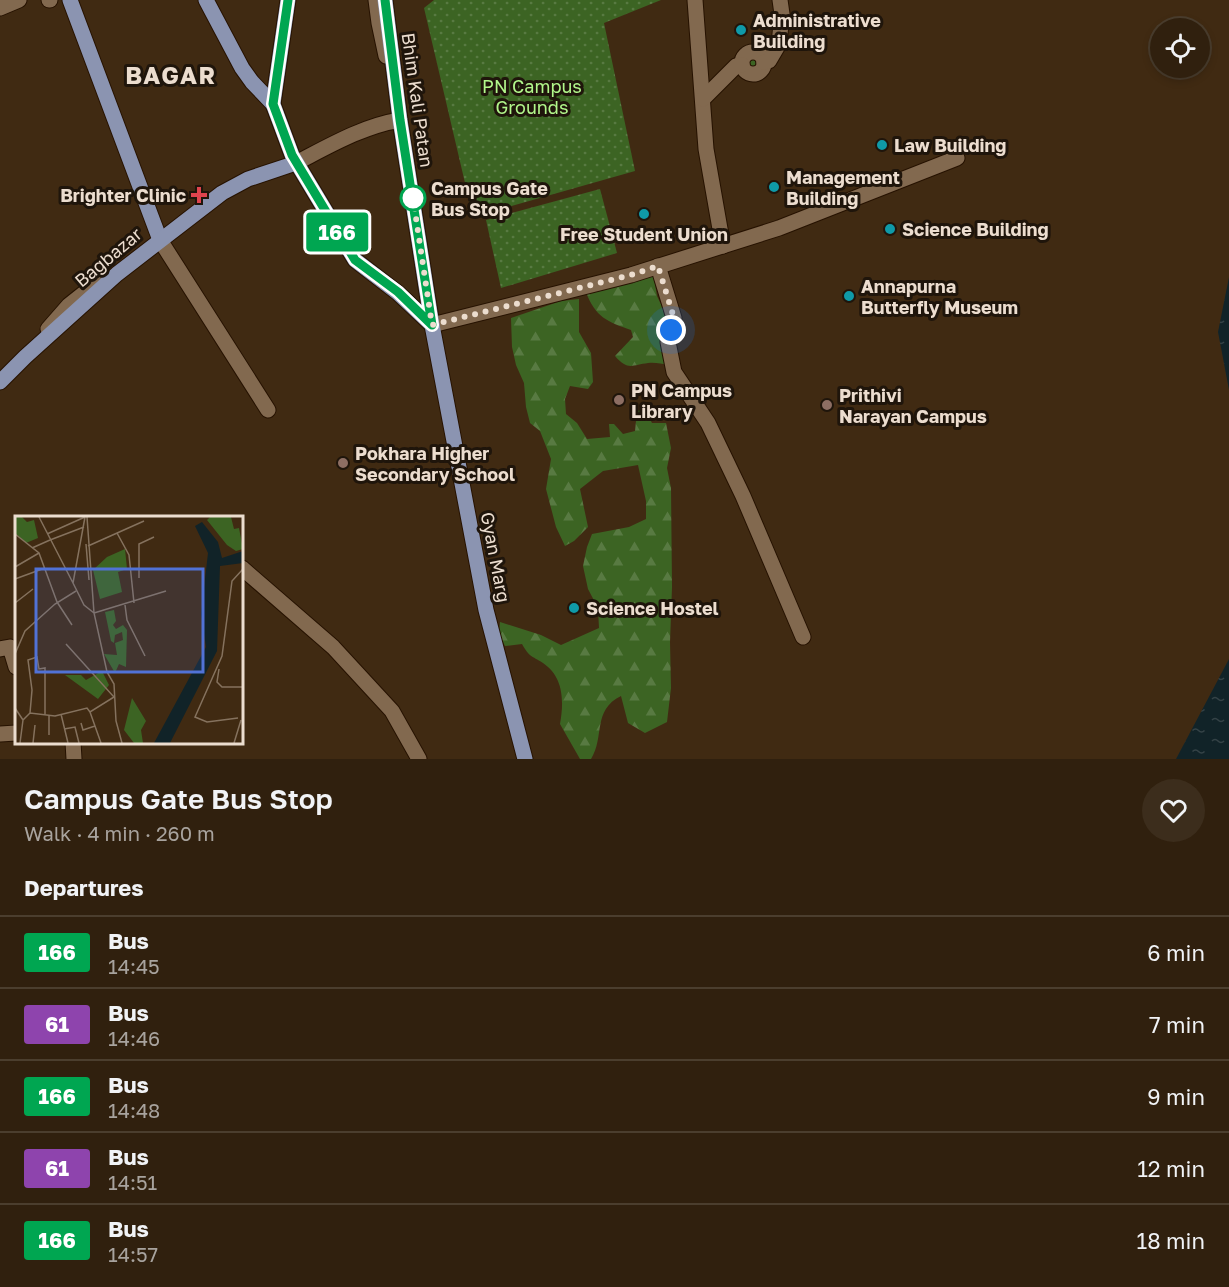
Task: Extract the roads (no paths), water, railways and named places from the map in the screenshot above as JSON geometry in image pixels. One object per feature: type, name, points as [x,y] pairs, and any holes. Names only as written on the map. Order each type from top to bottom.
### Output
[{"type":"main road","name":"Bagbazar","points":[[0,382],[159,237],[70,0]]},
{"type":"main road","points":[[206,0],[242,68],[273,104],[294,159],[355,260],[398,292],[432,325]]},
{"type":"main road","points":[[273,104],[288,0]]},
{"type":"main road","name":"Bhim Kali Patan","points":[[385,0],[398,121],[432,325]]},
{"type":"main road","name":"Gyan Marg","points":[[432,325],[486,609],[525,759]]},
{"type":"street","points":[[0,8],[18,0]]},
{"type":"street","points":[[0,374],[45,332],[69,305],[221,193],[345,138],[376,126],[398,121],[376,0]]},
{"type":"street","points":[[695,0],[706,149],[723,246]]},
{"type":"street","points":[[703,99],[736,66],[742,64],[746,72],[753,74],[763,68],[764,62],[769,61],[779,44],[782,14],[780,0]]},
{"type":"street","points":[[432,325],[631,275],[723,246],[779,228],[957,158]]},
{"type":"street","points":[[159,237],[268,410]]},
{"type":"street","points":[[658,266],[674,318],[668,342],[674,372],[708,423],[743,496],[802,637]]},
{"type":"street","points":[[243,569],[333,647],[392,711],[419,759]]},
{"type":"street","points":[[0,649],[10,647],[15,664]]},
{"type":"street","points":[[0,734],[15,733]]},
{"type":"street","points":[[73,744],[74,759]]},
{"type":"water","points":[[1229,277],[1229,390],[1218,332]]},
{"type":"water","points":[[1229,659],[1229,759],[1176,759]]},
{"type":"place","name":"Administrative Building","points":[[741,30]]},
{"type":"place","name":"Law Building","points":[[882,145]]},
{"type":"place","name":"Management Building","points":[[774,187]]},
{"type":"place","name":"Brighter Clinic","points":[[199,195]]},
{"type":"place","name":"Campus Gate Bus Stop","points":[[413,198]]},
{"type":"place","name":"Free Student Union","points":[[644,214]]},
{"type":"place","name":"Science Building","points":[[890,229]]},
{"type":"place","name":"Annapurna Butterfly Museum","points":[[849,296]]},
{"type":"place","name":"PN Campus Library","points":[[619,400]]},
{"type":"place","name":"Prithivi Narayan Campus","points":[[827,405]]},
{"type":"place","name":"Pokhara Higher Secondary School","points":[[343,463]]},
{"type":"place","name":"Science Hostel","points":[[574,608]]},
{"type":"district","name":"BAGAR","points":[[171,74]]},
{"type":"park label","name":"PN Campus Grounds","points":[[532,96]]}]
